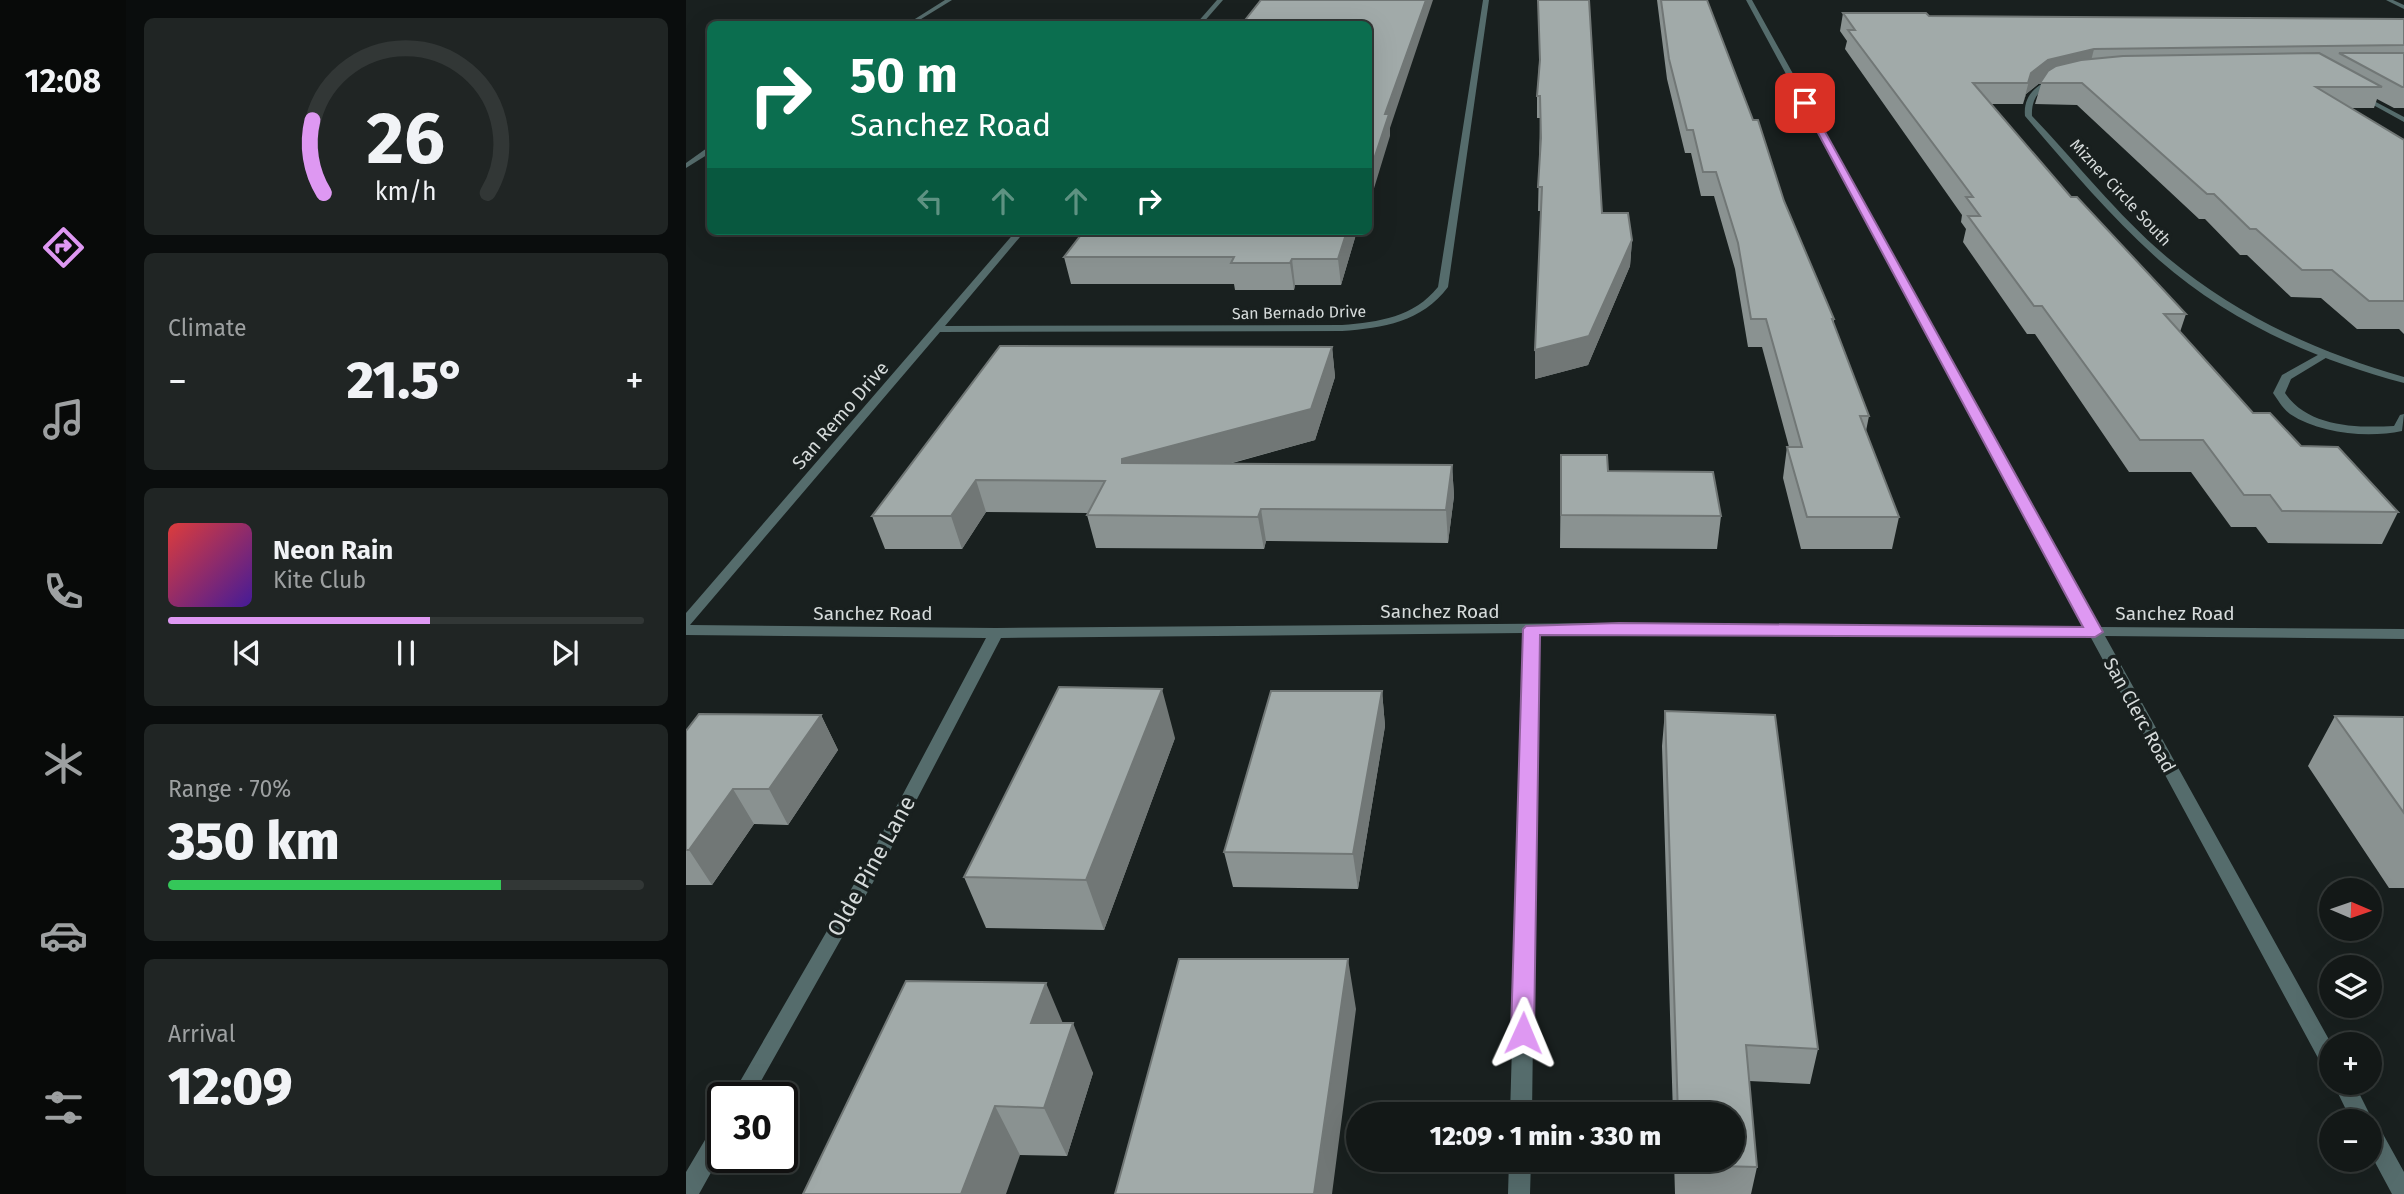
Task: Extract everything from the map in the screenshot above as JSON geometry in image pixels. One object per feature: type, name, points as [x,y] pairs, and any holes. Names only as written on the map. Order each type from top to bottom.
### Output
[{"type":"street","points":[[915,21],[949,0]]},
{"type":"street","points":[[1202,21],[1220,0]]},
{"type":"street","name":"San Bernado Drive","points":[[936,329],[1342,328],[1375,326],[1410,315],[1433,302],[1443,287],[1486,0]]},
{"type":"street","name":"San Clerc Road","points":[[1749,0],[2319,1040]]},
{"type":"street","points":[[2389,0],[2404,7]]},
{"type":"street","name":"Mizner Circle South","points":[[2061,80],[2040,87],[2031,96],[2027,108],[2029,116],[2148,244],[2230,308],[2325,354],[2404,380]]},
{"type":"street","points":[[2347,88],[2404,120]]},
{"type":"street","points":[[686,166],[707,152]]},
{"type":"street","name":"San Remo Drive","points":[[686,622],[1018,235]]},
{"type":"street","points":[[2325,354],[2286,377],[2279,393],[2292,410],[2331,426],[2373,431],[2398,429],[2404,417]]},
{"type":"street","name":"Sanchez Road","points":[[686,630],[996,633],[1619,628],[2404,634]]},
{"type":"street","points":[[1521,1102],[1531,629]]},
{"type":"street","name":"Olde Pine Lane","points":[[750,1082],[874,865],[996,633]]},
{"type":"street","points":[[2382,1154],[2404,1194]]},
{"type":"street","points":[[686,1194],[707,1158]]},
{"type":"street","points":[[1520,1172],[1520,1194]]},
{"type":"building","points":[[1261,0],[1426,0],[1385,114],[1389,114],[1372,165],[1372,21],[1244,21]]},
{"type":"building","points":[[1538,0],[1589,0],[1602,213],[1628,213],[1632,240],[1589,336],[1535,350],[1542,187],[1538,187],[1541,138],[1540,96],[1537,96],[1540,60]]},
{"type":"building","points":[[1661,0],[1707,0],[1753,120],[1758,120],[1784,201],[1834,319],[1869,416],[1860,416],[1899,517],[1807,517],[1787,447],[1802,447],[1766,319],[1751,319],[1738,243],[1716,172],[1703,172],[1693,130],[1687,130],[1669,59]]},
{"type":"building","points":[[1843,13],[2404,19],[2404,45],[2094,49],[2048,60],[2031,73],[2028,83],[1973,83],[2071,197],[2077,197],[2186,314],[2164,314],[2253,413],[2270,413],[2301,446],[2338,447],[2398,512],[2282,511],[2270,495],[2244,495],[2203,440],[2140,440],[2042,306],[2034,306],[1968,216],[1980,216],[1966,197],[1973,197],[1848,30],[1855,30]]},
{"type":"building","points":[[2319,53],[2382,87],[2316,87],[2404,140],[2404,301],[2369,301],[2332,270],[2302,270],[2256,229],[2250,229],[2214,194],[2207,194],[2082,83],[2040,83],[2048,71],[2056,66],[2081,60],[2123,56]]},
{"type":"building","points":[[2339,53],[2404,53],[2404,87],[2402,87]]},
{"type":"building","points":[[1081,235],[1346,235],[1338,259],[1292,259],[1290,263],[1231,263],[1234,257],[1064,257]]},
{"type":"building","points":[[1000,346],[1332,347],[1311,409],[1122,459],[1122,463],[1452,465],[1446,510],[1261,509],[1258,517],[1087,515],[1105,481],[976,480],[951,516],[872,516]]},
{"type":"building","points":[[1561,455],[1607,455],[1608,471],[1713,472],[1721,516],[1561,515]]},
{"type":"building","points":[[1059,687],[1162,689],[1086,880],[964,877]]},
{"type":"building","points":[[1271,691],[1382,691],[1353,854],[1224,852]]},
{"type":"building","points":[[1665,711],[1775,715],[1818,1049],[1746,1045],[1757,1167],[1745,1167],[1745,1102],[1678,1102]]},
{"type":"building","points":[[699,714],[821,715],[769,789],[733,789],[689,850],[686,850],[686,731]]},
{"type":"building","points":[[2335,716],[2404,717],[2404,813]]},
{"type":"building","points":[[1179,959],[1348,959],[1314,1194],[1115,1194]]},
{"type":"building","points":[[906,981],[1046,983],[1031,1023],[1073,1023],[1044,1108],[995,1106],[961,1194],[803,1194]]},
{"type":"route","points":[[1523,1033],[1531,629],[2095,632],[1805,103]]}]
